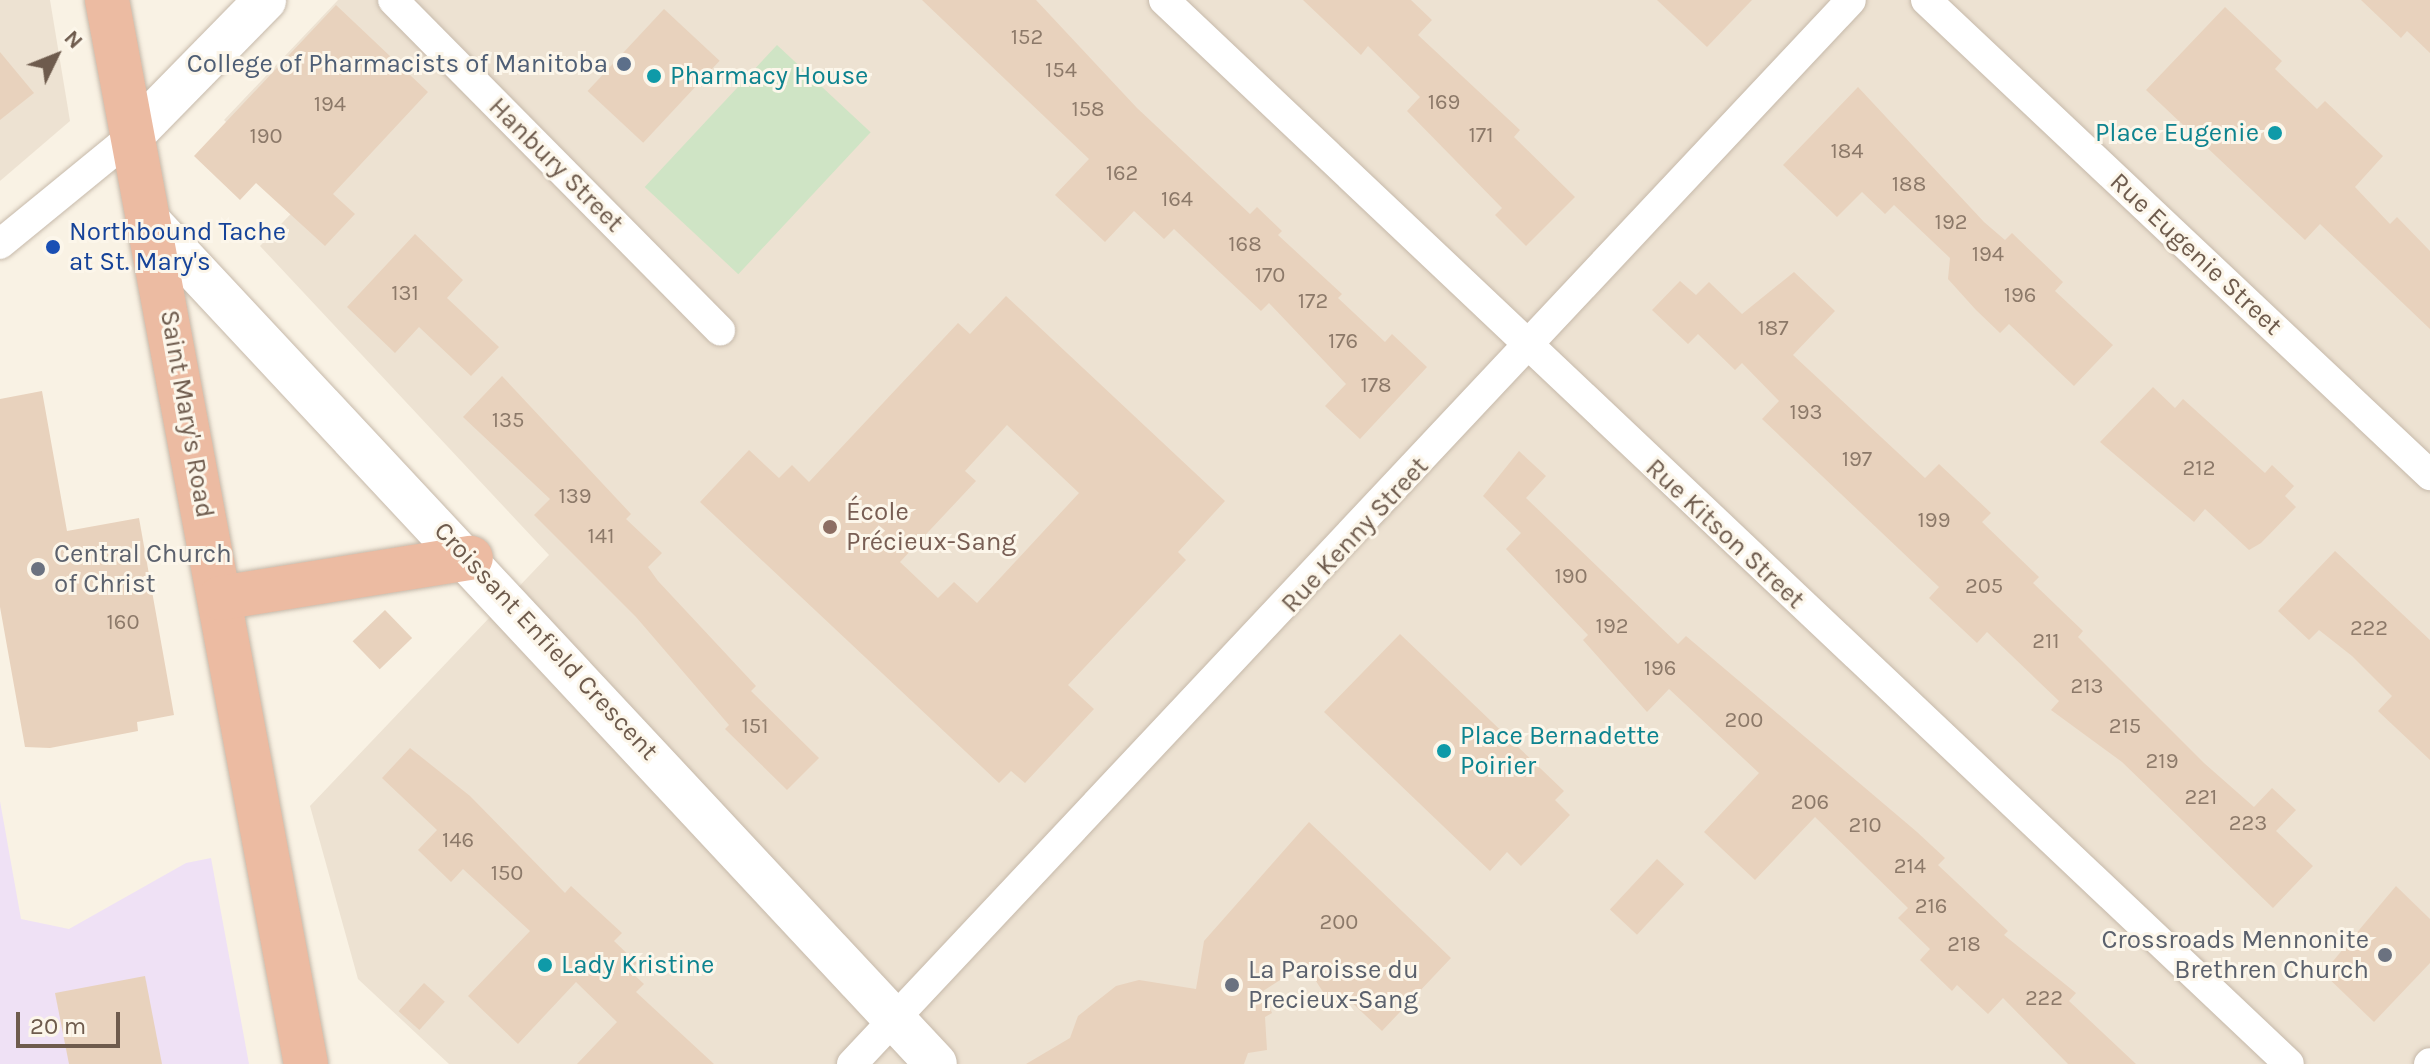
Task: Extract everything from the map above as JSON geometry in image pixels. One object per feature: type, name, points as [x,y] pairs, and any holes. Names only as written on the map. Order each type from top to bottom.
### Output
[{"type":"highway","name":"Saint Mary's Road","points":[[107,0],[306,1064]]},
{"type":"highway","points":[[220,598],[471,558]]},
{"type":"street","points":[[0,244],[133,135],[265,0]]},
{"type":"street","name":"Hanbury Street","points":[[393,0],[720,331]]},
{"type":"street","name":"Rue Kitson Street","points":[[1164,0],[1527,347],[2289,1064]]},
{"type":"street","name":"Rue Kenny Street","points":[[852,1064],[1851,0]]},
{"type":"street","name":"Rue Eugenie Street","points":[[1926,0],[2430,475]]},
{"type":"street","name":"Croissant Enfield Crescent","points":[[151,223],[471,558],[936,1064]]},
{"type":"shaded area","points":[[0,0],[50,0],[70,121],[0,181]]},
{"type":"shaded area","points":[[338,0],[2430,0],[2430,1064],[449,1064],[358,979],[310,806],[549,555],[260,246],[307,197],[224,120]]},
{"type":"shaded area","points":[[0,801],[21,919],[69,929],[186,863],[211,858],[249,1064],[0,1064]]},
{"type":"green space","points":[[777,45],[871,132],[738,274],[645,187]]},
{"type":"building","points":[[922,0],[1036,0],[1137,108],[1250,214],[1257,207],[1282,231],[1278,235],[1342,294],[1338,298],[1385,342],[1392,334],[1427,367],[1360,439],[1325,406],[1346,384],[1269,303],[1261,311],[1174,229],[1164,239],[1134,211],[1105,242],[1055,195],[1089,159]]},
{"type":"building","points":[[1303,0],[1411,0],[1432,20],[1418,35],[1520,130],[1514,137],[1575,197],[1526,246],[1495,215],[1502,208],[1407,111],[1420,97],[1368,46],[1361,55]]},
{"type":"building","points":[[1657,0],[1752,0],[1707,47]]},
{"type":"building","points":[[2361,0],[2430,0],[2430,53],[2407,31],[2401,38]]},
{"type":"building","points":[[336,5],[428,92],[333,194],[355,214],[325,246],[256,183],[240,200],[194,156]]},
{"type":"building","name":"Place Eugenie","points":[[2225,7],[2282,61],[2275,69],[2317,109],[2325,101],[2383,156],[2355,187],[2390,224],[2397,217],[2430,251],[2430,329],[2320,224],[2305,240],[2146,90]]},
{"type":"building","name":"Pharmacy House","points":[[664,9],[720,61],[643,143],[588,91]]},
{"type":"building","points":[[0,52],[34,93],[0,120]]},
{"type":"building","points":[[1858,87],[1984,222],[2005,240],[2012,233],[2063,282],[2055,291],[2113,345],[2074,386],[2009,324],[2000,333],[1976,310],[1948,279],[1950,258],[1894,205],[1885,214],[1862,192],[1837,217],[1783,165]]},
{"type":"building","points":[[415,234],[463,280],[447,298],[499,347],[471,376],[419,327],[395,353],[347,307]]},
{"type":"building","points":[[1794,272],[1835,311],[1793,355],[1925,478],[1939,464],[1991,513],[1982,522],[2039,577],[2033,583],[2083,631],[2078,637],[2204,763],[2254,807],[2272,788],[2296,810],[2276,831],[2313,866],[2273,908],[2122,762],[2051,710],[2059,701],[1987,632],[1977,643],[1929,598],[1939,587],[1762,419],[1779,401],[1742,363],[1735,370],[1698,334],[1688,344],[1652,310],[1680,281],[1696,295],[1709,282],[1742,314]]},
{"type":"building","name":"École Précieux-Sang","points":[[1006,296],[1225,501],[1178,552],[1186,560],[1068,685],[1094,709],[1025,783],[1011,771],[999,783],[700,502],[749,450],[779,478],[792,465],[809,482],[958,323],[970,334]],"holes":[[[1007,425],[1079,493],[977,603],[954,582],[938,598],[900,562],[976,481],[965,471]]]},
{"type":"building","points":[[502,376],[631,514],[626,519],[662,553],[648,567],[658,581],[756,686],[751,691],[819,758],[787,790],[725,729],[729,725],[636,617],[534,515],[550,499],[463,417]]},
{"type":"building","points":[[2153,387],[2175,408],[2183,399],[2265,473],[2272,465],[2294,486],[2285,496],[2296,507],[2261,543],[2249,550],[2205,509],[2194,522],[2100,442]]},
{"type":"building","name":"Central Church of Christ","points":[[42,391],[67,531],[139,518],[174,715],[137,722],[138,731],[50,748],[25,747],[0,607],[0,399]]},
{"type":"building","points":[[1519,451],[1546,476],[1526,498],[1678,644],[1686,636],[1917,832],[1945,858],[1938,865],[2008,931],[2004,935],[2076,993],[2069,1001],[2136,1064],[2068,1064],[2003,998],[1988,1014],[1957,985],[1952,991],[1920,960],[1930,949],[1898,918],[1908,908],[1815,817],[1755,880],[1704,832],[1759,773],[1669,689],[1647,712],[1583,640],[1588,635],[1506,549],[1521,533],[1483,496]]},
{"type":"building","points":[[2335,551],[2430,640],[2430,760],[2378,711],[2392,696],[2352,656],[2319,630],[2309,640],[2278,611]]},
{"type":"building","points":[[385,610],[412,638],[380,669],[353,641]]},
{"type":"building","name":"Place Bernadette Poirier","points":[[1400,634],[1564,791],[1555,800],[1570,815],[1521,866],[1507,852],[1490,871],[1324,712]]},
{"type":"building","points":[[410,748],[470,796],[565,893],[571,886],[622,933],[614,941],[637,963],[630,971],[644,984],[636,992],[714,1064],[577,1064],[617,1022],[576,982],[518,1044],[468,996],[530,931],[463,869],[451,882],[418,850],[437,830],[382,778]]},
{"type":"building","points":[[1309,822],[1451,958],[1382,1031],[1346,997],[1332,1006],[1305,964],[1263,991],[1272,1013],[1265,1017],[1267,1050],[1248,1053],[1244,1064],[1026,1064],[1070,1038],[1078,1016],[1116,986],[1139,980],[1196,989],[1204,941]]},
{"type":"building","points":[[1657,859],[1684,884],[1637,935],[1610,909]]},
{"type":"building","name":"Crossroads Mennonite Brethren Church","points":[[2396,886],[2430,919],[2430,963],[2374,1022],[2323,973]]},
{"type":"building","points":[[145,976],[162,1064],[69,1064],[55,993]]},
{"type":"building","points":[[424,983],[445,1002],[419,1030],[399,1011]]},
{"type":"place","name":"College of Pharmacists of Manitoba","points":[[624,64]]},
{"type":"place","name":"Pharmacy House","points":[[654,76]]},
{"type":"place","name":"Place Eugenie","points":[[2275,133]]},
{"type":"place","name":"Northbound Tache at St. Mary's","points":[[53,247]]},
{"type":"place","name":"École Précieux-Sang","points":[[830,527]]},
{"type":"place","name":"Central Church of Christ","points":[[38,569]]},
{"type":"place","name":"Place Bernadette Poirier","points":[[1444,751]]},
{"type":"place","name":"Crossroads Mennonite Brethren Church","points":[[2385,955]]},
{"type":"place","name":"Lady Kristine","points":[[545,965]]},
{"type":"place","name":"La Paroisse du Precieux-Sang","points":[[1232,985]]}]
